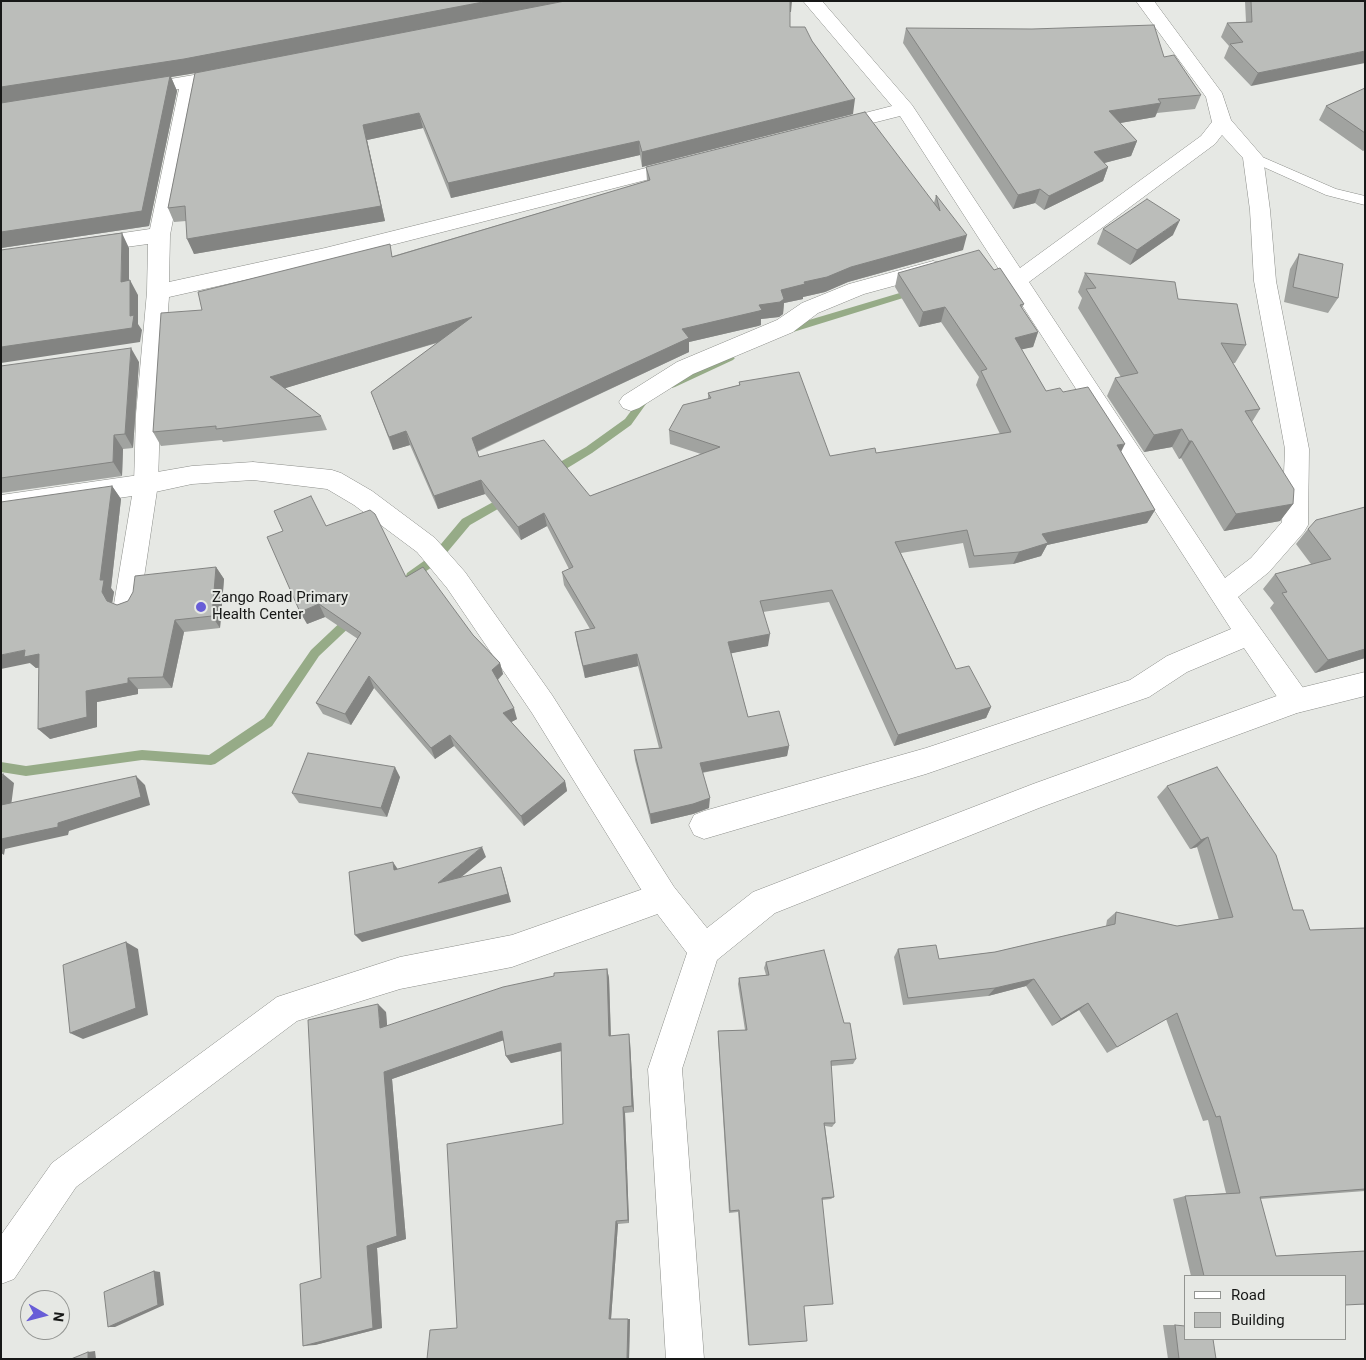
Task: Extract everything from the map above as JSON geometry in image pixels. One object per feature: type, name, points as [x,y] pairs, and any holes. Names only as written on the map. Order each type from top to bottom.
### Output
[{"type":"street","points":[[812,1],[904,109],[988,252],[1018,280],[1222,595],[1296,701]]},
{"type":"street","points":[[1145,1],[1215,97],[1222,122],[1253,157],[1260,210],[1265,281],[1297,449],[1294,525],[1260,565],[1222,595]]},
{"type":"street","points":[[114,94],[248,71]]},
{"type":"street","points":[[127,604],[146,484],[148,414],[146,351],[158,292],[159,235],[190,82]]},
{"type":"street","points":[[818,131],[904,109]]},
{"type":"street","points":[[1018,280],[1208,140],[1222,122]]},
{"type":"street","points":[[158,292],[325,255],[702,160]]},
{"type":"street","points":[[70,247],[159,235]]},
{"type":"street","points":[[631,402],[685,368],[785,326],[810,308],[857,289],[952,262]]},
{"type":"street","points":[[1,505],[146,484],[192,475],[253,471],[332,480],[363,498],[426,545],[456,580],[542,704],[663,897],[704,950]]},
{"type":"street","points":[[704,825],[926,761],[1139,689],[1177,664],[1249,633]]},
{"type":"street","points":[[686,1359],[665,1069],[704,950],[764,902],[1033,797],[1296,701],[1365,684]]},
{"type":"street","points":[[1,1266],[64,1176],[288,1008],[400,974],[512,951],[663,897]]},
{"type":"lane","points":[[1253,157],[1331,192],[1365,201]]},
{"type":"building","points":[[1,1],[488,1],[184,59],[1,87]]},
{"type":"building","points":[[565,1],[790,1],[790,27],[805,27],[812,41],[855,99],[642,152],[639,141],[448,183],[419,113],[363,125],[381,206],[187,239],[185,206],[168,208],[195,73]]},
{"type":"building","points":[[1251,1],[1365,1],[1365,51],[1258,73],[1230,44],[1243,42],[1227,23],[1252,22]]},
{"type":"building","points":[[1154,25],[1164,57],[1174,55],[1201,95],[1158,99],[1161,103],[1109,111],[1137,141],[1094,152],[1108,167],[1049,196],[1040,189],[1018,195],[906,28],[1032,29]]},
{"type":"building","points":[[170,76],[142,211],[1,232],[1,103]]},
{"type":"building","points":[[1365,88],[1365,133],[1326,106]]},
{"type":"building","points":[[865,112],[940,211],[936,195],[967,235],[851,267],[827,277],[781,290],[784,299],[780,302],[759,305],[762,310],[759,311],[682,329],[689,338],[472,438],[479,457],[544,440],[590,496],[720,447],[669,430],[683,405],[711,398],[708,393],[740,385],[739,382],[799,372],[830,456],[875,448],[876,453],[1011,432],[981,371],[987,369],[945,307],[923,312],[898,273],[979,250],[994,270],[1000,268],[1024,304],[1020,305],[1038,332],[1015,338],[1046,391],[1060,388],[1063,392],[1088,387],[1125,444],[1117,445],[1155,510],[1042,534],[1048,543],[1019,552],[974,556],[967,530],[895,542],[956,669],[969,666],[991,707],[898,735],[832,590],[760,601],[770,634],[728,642],[748,717],[779,711],[789,746],[700,763],[710,798],[650,814],[634,750],[662,748],[637,654],[583,666],[575,632],[595,628],[562,572],[573,567],[544,513],[518,527],[481,480],[434,496],[406,431],[389,437],[371,392],[472,317],[270,377],[321,416],[216,429],[216,426],[153,432],[161,313],[202,310],[198,292],[390,244],[392,257],[650,180],[646,167]]},
{"type":"building","points":[[1147,199],[1180,220],[1137,250],[1103,229]]},
{"type":"building","points":[[122,233],[121,282],[130,280],[130,316],[134,315],[132,328],[1,347],[1,250]]},
{"type":"building","points":[[1299,254],[1343,264],[1338,298],[1293,287]]},
{"type":"building","points":[[1085,273],[1175,282],[1178,299],[1237,304],[1246,345],[1221,343],[1260,409],[1245,411],[1294,489],[1293,504],[1236,514],[1192,441],[1189,441],[1182,429],[1154,435],[1115,378],[1138,373],[1086,289],[1096,288]]},
{"type":"building","points":[[131,348],[125,434],[114,435],[113,462],[1,478],[1,366]]},
{"type":"building","points":[[112,486],[100,580],[104,580],[102,592],[107,601],[117,605],[128,601],[133,592],[135,576],[216,567],[212,616],[175,620],[163,677],[128,678],[128,683],[86,691],[87,717],[38,729],[39,654],[24,657],[25,650],[1,655],[1,502]]},
{"type":"building","points":[[311,496],[326,526],[370,510],[375,514],[406,577],[423,567],[473,635],[500,663],[492,670],[514,708],[503,713],[565,781],[521,816],[450,735],[431,748],[369,676],[345,714],[316,703],[361,633],[319,604],[300,612],[267,537],[283,531],[274,511]]},
{"type":"building","points":[[1365,507],[1365,649],[1328,660],[1282,593],[1287,592],[1275,574],[1331,559],[1308,529],[1316,520]]},
{"type":"building","points":[[308,753],[395,767],[381,808],[292,793]]},
{"type":"building","points":[[1217,767],[1276,855],[1293,910],[1303,910],[1310,930],[1365,928],[1365,1189],[1260,1197],[1276,1256],[1365,1251],[1365,1304],[1346,1305],[1346,1275],[1204,1275],[1185,1196],[1240,1193],[1220,1116],[1216,1117],[1177,1013],[1117,1047],[1088,1003],[1061,1019],[1034,979],[995,988],[908,998],[898,949],[936,945],[939,959],[995,952],[1115,924],[1116,912],[1177,926],[1233,917],[1208,837],[1201,840],[1167,786]]},
{"type":"building","points":[[136,776],[141,797],[58,823],[58,827],[1,839],[1,805]]},
{"type":"building","points":[[482,847],[438,883],[501,867],[508,894],[355,935],[349,872],[393,862],[394,870]]},
{"type":"building","points":[[126,942],[136,1008],[70,1033],[63,965]]},
{"type":"building","points":[[824,950],[844,1023],[850,1023],[856,1059],[831,1061],[835,1123],[824,1123],[834,1197],[822,1198],[833,1304],[804,1306],[807,1341],[749,1345],[739,1210],[730,1211],[718,1031],[747,1030],[739,978],[769,975],[766,962]]},
{"type":"building","points":[[607,969],[609,1036],[629,1034],[632,1106],[623,1107],[628,1220],[616,1221],[609,1319],[628,1319],[627,1359],[427,1359],[430,1330],[457,1328],[447,1144],[563,1124],[561,1043],[506,1056],[502,1031],[384,1072],[397,1236],[367,1246],[373,1328],[303,1346],[300,1284],[321,1278],[308,1020],[378,1004],[380,1028],[503,987],[554,976],[554,973]]},
{"type":"building","points":[[154,1271],[158,1305],[108,1327],[104,1292]]},
{"type":"building","points":[[1175,1325],[1184,1326],[1184,1340],[1213,1340],[1216,1359],[1179,1359]]},
{"type":"building","points":[[88,1352],[88,1359],[71,1359]]},
{"type":"waterway","points":[[790,330],[913,292]]},
{"type":"waterway","points":[[672,385],[730,358]]},
{"type":"waterway","points":[[552,472],[589,450],[628,422],[646,397]]},
{"type":"waterway","points":[[411,576],[435,559],[466,522],[506,499]]},
{"type":"waterway","points":[[1,767],[26,771],[142,755],[211,760],[268,722],[315,653],[351,619]]},
{"type":"place","name":"Zango Road Primary Health Center","points":[[201,607]]}]
